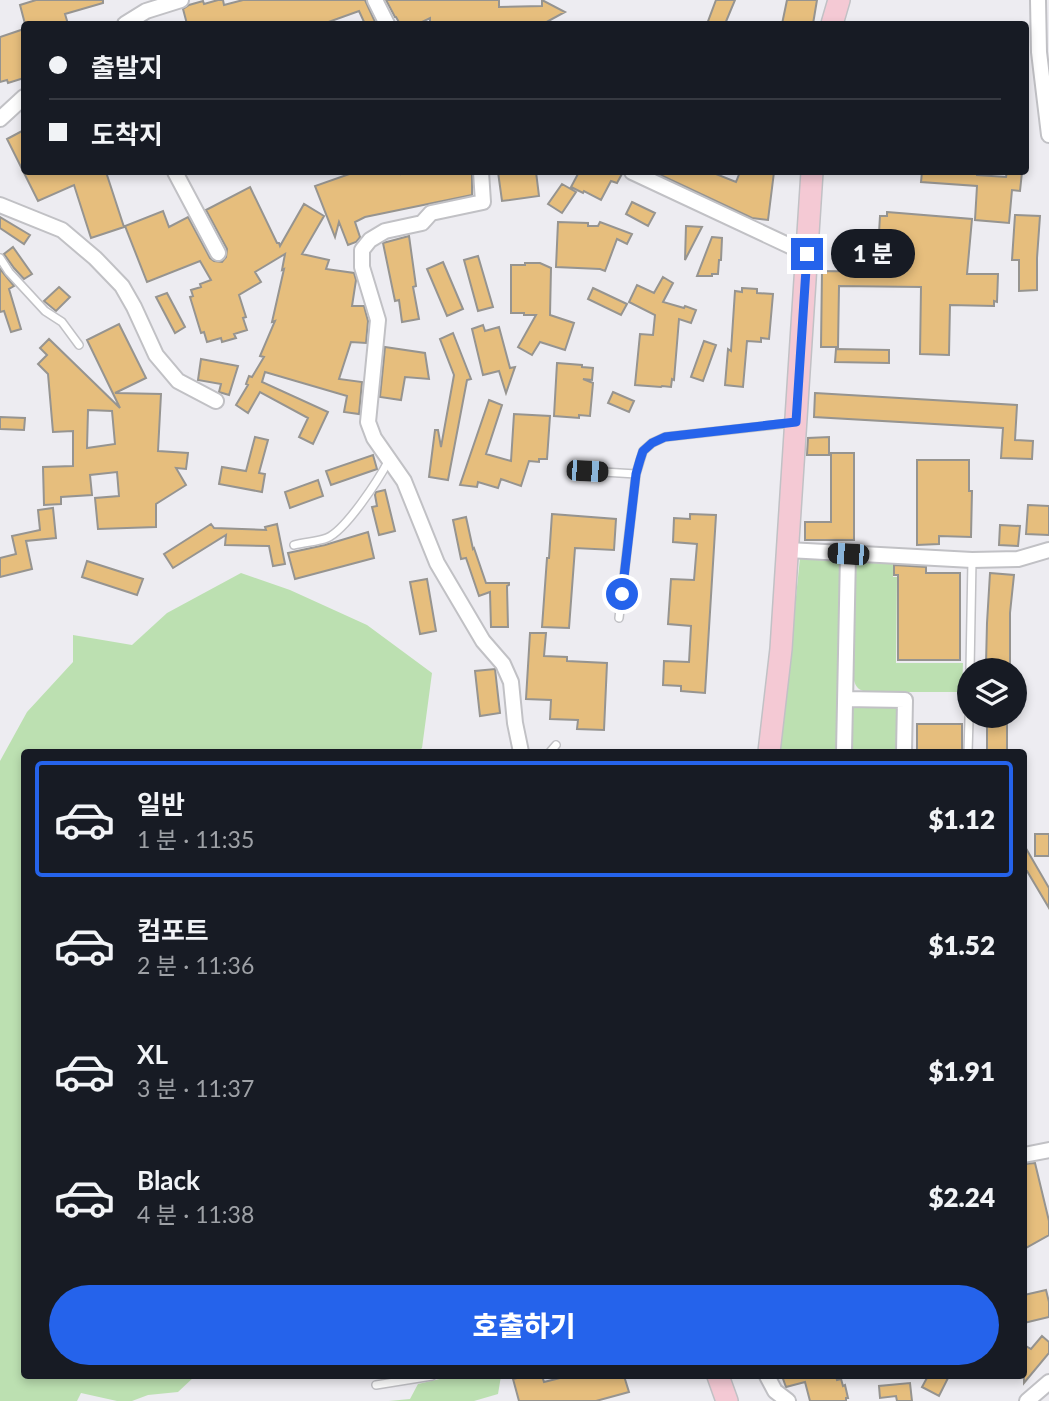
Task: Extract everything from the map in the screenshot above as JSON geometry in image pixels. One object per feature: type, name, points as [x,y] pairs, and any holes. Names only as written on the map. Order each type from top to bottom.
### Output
[{"type":"main road","points":[[833,21],[839,0]]},
{"type":"main road","points":[[769,749],[781,649],[812,175]]},
{"type":"main road","points":[[719,1379],[727,1401]]},
{"type":"street","points":[[128,21],[145,6],[181,0]]},
{"type":"street","points":[[375,0],[386,21]]},
{"type":"street","points":[[1038,0],[1039,52],[1049,135]]},
{"type":"street","points":[[0,119],[21,100]]},
{"type":"street","points":[[177,175],[218,253]]},
{"type":"street","points":[[481,175],[483,202],[431,213],[422,223],[385,231],[370,240],[362,250],[362,267],[378,320],[368,422],[374,438],[404,481],[437,563],[483,641],[503,664],[511,682],[520,749]]},
{"type":"street","points":[[638,175],[807,254]]},
{"type":"street","points":[[0,205],[62,230],[95,258],[122,286],[163,364],[178,381],[216,401]]},
{"type":"street","points":[[788,550],[972,560],[1018,559],[1049,550]]},
{"type":"street","points":[[844,749],[848,554]]},
{"type":"street","points":[[845,699],[905,700],[904,749]]},
{"type":"street","points":[[1027,1154],[1049,1150]]},
{"type":"street","points":[[769,1379],[775,1391],[788,1401]]},
{"type":"street","points":[[1027,1401],[1049,1382]]},
{"type":"lane","points":[[0,258],[9,272],[45,311],[62,322],[79,345]]},
{"type":"lane","points":[[619,618],[636,474],[643,451],[665,437],[796,422]]},
{"type":"lane","points":[[294,545],[328,538],[351,517],[382,475],[389,460]]},
{"type":"lane","points":[[587,471],[636,474]]},
{"type":"lane","points":[[970,658],[972,560]]},
{"type":"lane","points":[[968,749],[969,728]]},
{"type":"lane","points":[[376,1385],[413,1379]]},
{"type":"green space","points":[[800,558],[837,559],[841,565],[839,749],[780,749]]},
{"type":"green space","points":[[854,562],[893,562],[893,577],[897,577],[896,663],[957,663],[957,692],[867,692],[857,687],[853,676]]},
{"type":"green space","points":[[241,573],[290,590],[367,625],[432,673],[422,748],[21,749],[21,1379],[192,1379],[178,1392],[148,1395],[132,1401],[117,1401],[81,1393],[77,1401],[0,1401],[0,761],[27,712],[73,662],[73,635],[132,645],[167,613]]},
{"type":"green space","points":[[852,704],[890,705],[899,711],[899,749],[851,749]]},
{"type":"green space","points":[[440,1379],[500,1379],[498,1394],[474,1401],[389,1401],[410,1399],[418,1384]]},
{"type":"building","points":[[36,0],[103,0],[103,3],[65,14],[67,21],[24,21],[20,5]]},
{"type":"building","points":[[218,0],[223,0],[224,5],[243,0],[365,0],[375,21],[364,21],[359,11],[331,21],[186,21],[183,9],[203,1],[204,4]]},
{"type":"building","points":[[386,0],[499,0],[499,7],[542,6],[542,0],[565,12],[548,21],[430,21],[430,18],[424,21],[398,21]]},
{"type":"building","points":[[716,0],[735,0],[726,21],[708,21]]},
{"type":"building","points":[[787,0],[817,0],[814,21],[783,21]]},
{"type":"building","points":[[21,30],[21,79],[8,83],[7,80],[0,82],[0,37]]},
{"type":"building","points":[[21,132],[21,167],[7,139]]},
{"type":"building","points":[[25,175],[107,175],[124,227],[91,238],[74,185],[38,201]]},
{"type":"building","points":[[346,175],[472,175],[472,195],[365,217],[355,222],[360,237],[348,245],[339,222],[335,237],[315,186]]},
{"type":"building","points":[[498,175],[536,175],[539,196],[502,201]]},
{"type":"building","points":[[577,175],[621,175],[617,183],[611,181],[601,200],[571,187]]},
{"type":"building","points":[[660,175],[718,175],[736,182],[739,175],[774,175],[768,220],[752,218]]},
{"type":"building","points":[[922,175],[1022,175],[1020,191],[1012,190],[1009,223],[975,220],[977,186],[921,182]]},
{"type":"building","points":[[562,184],[576,192],[562,213],[548,204]]},
{"type":"building","points":[[250,187],[280,246],[304,204],[324,216],[302,254],[329,260],[326,269],[354,273],[356,280],[352,306],[364,306],[368,321],[366,343],[351,342],[339,379],[362,382],[359,414],[344,412],[347,396],[265,372],[262,382],[328,412],[313,444],[299,437],[308,418],[260,392],[248,413],[236,405],[248,385],[249,376],[252,377],[264,357],[260,356],[275,321],[272,322],[285,254],[255,272],[261,282],[239,295],[247,330],[234,334],[236,338],[207,342],[204,332],[201,333],[190,297],[193,296],[191,290],[211,280],[200,261],[147,282],[125,226],[163,211],[169,227],[188,217],[210,258],[222,262],[227,249],[206,210]]},
{"type":"building","points":[[632,202],[655,213],[648,226],[626,214]]},
{"type":"building","points":[[887,212],[972,219],[967,274],[998,274],[997,302],[994,301],[994,306],[950,305],[949,355],[920,354],[921,287],[839,286],[838,347],[821,347],[822,271],[882,272],[884,250],[878,250],[880,216],[887,216]]},
{"type":"building","points":[[1015,215],[1040,216],[1037,290],[1019,291],[1019,260],[1012,260]]},
{"type":"building","points":[[0,217],[30,235],[24,244],[0,228]]},
{"type":"building","points":[[558,222],[598,226],[600,222],[632,234],[627,244],[617,239],[605,271],[556,267]]},
{"type":"building","points":[[686,226],[702,227],[685,260]]},
{"type":"building","points":[[409,236],[416,286],[413,287],[419,319],[402,322],[399,300],[395,301],[383,243]]},
{"type":"building","points":[[712,237],[722,238],[718,274],[697,276]]},
{"type":"building","points":[[13,247],[32,274],[24,279],[4,254]]},
{"type":"building","points":[[478,256],[493,307],[478,311],[464,260]]},
{"type":"building","points":[[443,262],[463,309],[447,316],[427,269]]},
{"type":"building","points":[[540,263],[551,268],[550,315],[574,323],[565,350],[540,342],[532,355],[518,347],[536,315],[511,313],[511,265]]},
{"type":"building","points":[[0,269],[14,286],[9,289],[21,329],[11,332],[4,311],[0,312]]},
{"type":"building","points":[[663,277],[673,283],[663,302],[696,310],[691,323],[679,319],[674,380],[672,379],[671,387],[635,385],[640,334],[653,335],[655,315],[629,302],[637,285],[654,293]]},
{"type":"building","points":[[59,287],[70,297],[56,311],[44,301]]},
{"type":"building","points":[[593,288],[627,304],[621,315],[588,299]]},
{"type":"building","points":[[742,288],[773,294],[769,339],[761,338],[761,342],[747,341],[743,387],[725,385],[728,349],[731,351],[735,291],[742,292]]},
{"type":"building","points":[[167,293],[185,327],[175,333],[156,297]]},
{"type":"building","points":[[119,324],[146,378],[115,393],[161,394],[158,451],[188,453],[186,469],[176,468],[186,485],[156,504],[156,527],[98,529],[95,498],[119,496],[117,472],[90,475],[92,495],[61,497],[61,504],[44,505],[43,467],[73,466],[73,431],[53,432],[48,374],[38,364],[47,355],[40,348],[49,339],[120,408],[87,340]],"holes":[[[88,410],[112,411],[115,444],[87,448]]]},
{"type":"building","points":[[483,325],[485,331],[499,327],[510,368],[515,367],[506,393],[499,371],[483,375],[472,329]]},
{"type":"building","points":[[453,333],[471,379],[467,380],[448,480],[429,477],[435,430],[438,430],[441,447],[454,375],[440,339]]},
{"type":"building","points":[[704,341],[716,345],[703,381],[691,377]]},
{"type":"building","points":[[385,347],[425,353],[429,379],[405,377],[401,400],[380,397]]},
{"type":"building","points":[[836,349],[889,350],[889,363],[835,362]]},
{"type":"building","points":[[201,359],[238,366],[229,395],[219,392],[221,384],[198,380]]},
{"type":"building","points":[[557,363],[593,368],[592,380],[583,379],[593,383],[590,416],[554,416]]},
{"type":"building","points":[[613,392],[634,401],[629,412],[608,403]]},
{"type":"building","points":[[815,393],[1017,405],[1015,440],[1033,441],[1032,459],[1001,458],[1003,428],[814,417]]},
{"type":"building","points":[[489,400],[502,405],[486,454],[511,461],[514,414],[550,416],[547,459],[529,461],[521,486],[501,479],[498,488],[478,482],[477,487],[460,485]]},
{"type":"building","points":[[0,417],[25,418],[24,430],[0,429]]},
{"type":"building","points":[[255,437],[268,440],[259,473],[265,474],[262,492],[219,484],[222,467],[246,471]]},
{"type":"building","points":[[829,437],[829,455],[807,455],[808,438]]},
{"type":"building","points":[[831,453],[854,453],[854,540],[805,540],[805,522],[831,522]]},
{"type":"building","points":[[373,455],[377,469],[331,485],[326,471]]},
{"type":"building","points":[[917,460],[969,460],[969,491],[972,491],[971,537],[939,536],[939,544],[917,545]]},
{"type":"building","points":[[318,480],[323,496],[290,508],[285,492]]},
{"type":"building","points":[[385,490],[395,531],[379,535],[372,507],[377,506],[376,492]]},
{"type":"building","points":[[1028,505],[1049,506],[1049,535],[1026,534]]},
{"type":"building","points":[[53,508],[56,538],[26,541],[32,569],[0,577],[0,558],[16,554],[12,536],[40,530],[38,510]]},
{"type":"building","points":[[552,514],[616,519],[614,550],[575,548],[569,628],[542,627]]},
{"type":"building","points":[[690,514],[716,515],[705,693],[681,691],[681,686],[663,685],[664,661],[689,662],[691,626],[668,624],[671,579],[694,580],[697,544],[673,542],[674,518],[690,519]]},
{"type":"building","points":[[466,517],[473,549],[486,583],[509,583],[508,627],[491,627],[490,592],[479,596],[466,558],[461,559],[453,520]]},
{"type":"building","points":[[211,524],[214,528],[266,530],[265,527],[277,524],[285,564],[273,566],[269,546],[225,545],[226,535],[173,568],[164,554]]},
{"type":"building","points":[[1000,525],[1020,526],[1018,546],[999,545]]},
{"type":"building","points":[[368,532],[374,558],[295,579],[288,553]]},
{"type":"building","points":[[87,561],[143,579],[137,595],[82,577]]},
{"type":"building","points":[[894,565],[926,567],[926,573],[960,573],[960,658],[898,660],[898,575],[894,575]]},
{"type":"building","points":[[990,573],[1014,575],[1010,613],[1010,658],[986,658]]},
{"type":"building","points":[[427,579],[436,631],[420,634],[410,582]]},
{"type":"building","points":[[530,633],[546,633],[544,656],[567,657],[567,661],[607,663],[604,730],[577,729],[578,720],[550,719],[551,700],[526,699]]},
{"type":"building","points":[[495,669],[500,713],[480,716],[475,671]]},
{"type":"building","points":[[917,724],[957,724],[957,728],[962,728],[962,749],[917,749]]},
{"type":"building","points":[[987,728],[1007,728],[1007,749],[987,749]]},
{"type":"building","points":[[1035,834],[1049,834],[1049,856],[1035,856]]},
{"type":"building","points":[[1027,850],[1049,888],[1049,908],[1027,871]]},
{"type":"building","points":[[1035,1163],[1049,1221],[1049,1235],[1027,1247],[1027,1164]]},
{"type":"building","points":[[1046,1290],[1049,1317],[1027,1322],[1027,1294]]},
{"type":"building","points":[[1042,1336],[1049,1342],[1049,1353],[1024,1383],[1024,1379],[1027,1379],[1027,1347],[1031,1349]]},
{"type":"building","points":[[513,1379],[543,1379],[544,1382],[556,1379],[625,1379],[629,1392],[596,1401],[519,1401]]},
{"type":"building","points":[[783,1379],[841,1379],[848,1398],[846,1401],[810,1401],[805,1382],[786,1387]]},
{"type":"building","points":[[926,1379],[948,1379],[939,1396],[922,1387]]},
{"type":"building","points":[[910,1383],[912,1401],[897,1401],[896,1396],[880,1398],[879,1386]]},
{"type":"route","points":[[622,594],[636,474],[643,451],[665,437],[796,422],[807,254]]}]
